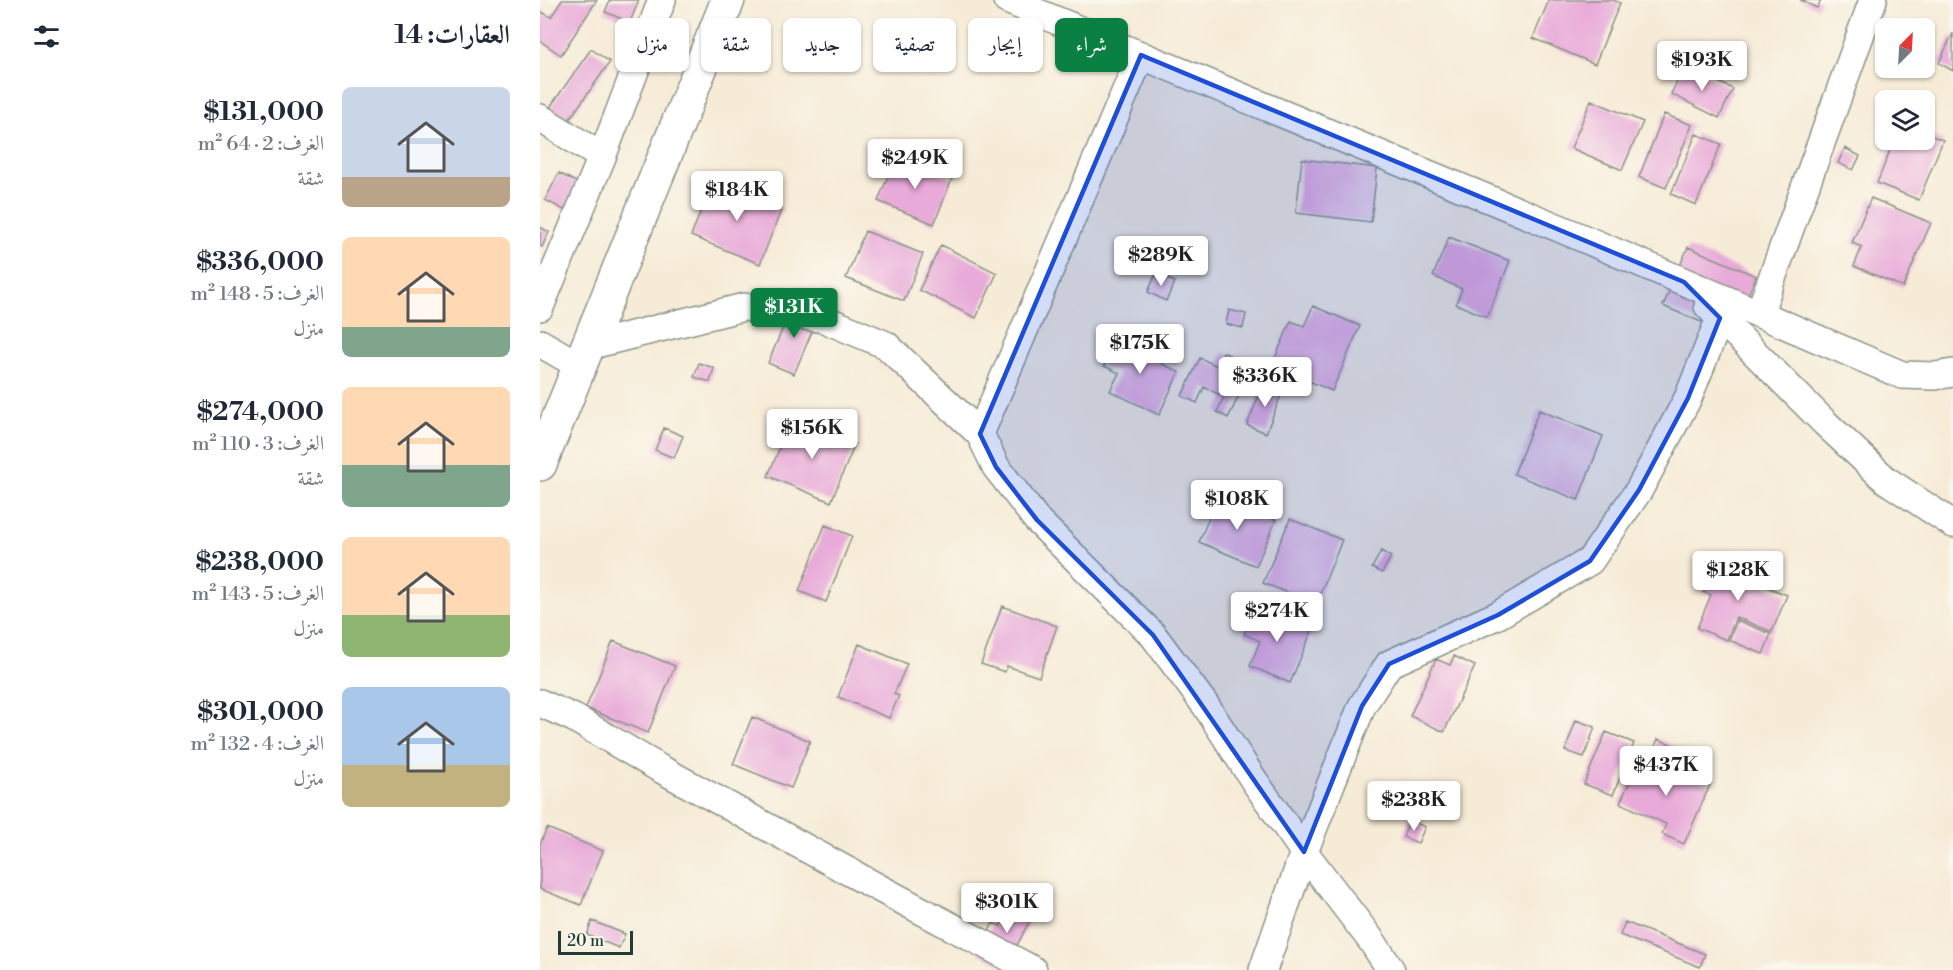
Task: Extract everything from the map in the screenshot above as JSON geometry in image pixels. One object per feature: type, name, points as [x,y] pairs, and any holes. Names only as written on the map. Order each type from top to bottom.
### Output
[{"type":"street","points":[[540,307],[602,157],[662,0]]},
{"type":"street","points":[[1759,314],[1873,0]]},
{"type":"street","points":[[540,464],[721,3]]},
{"type":"street","points":[[1024,3],[1141,55],[1548,224],[1902,375],[1935,376],[1953,373]]},
{"type":"street","points":[[980,434],[1141,55]]},
{"type":"street","points":[[540,118],[602,157]]},
{"type":"street","points":[[1684,282],[1825,423],[1886,480],[1953,524]]},
{"type":"street","points":[[540,343],[584,356],[744,307],[824,319],[886,345],[980,434],[996,467],[1037,520],[1153,635],[1206,706],[1304,852],[1391,970]]},
{"type":"street","points":[[1263,970],[1304,852],[1362,706],[1389,664],[1498,615],[1590,561],[1640,490],[1688,398],[1720,318]]},
{"type":"street","points":[[540,703],[574,718],[659,768],[1029,969]]},
{"type":"highlighted area","points":[[1141,55],[1684,282],[1720,318],[1688,398],[1639,490],[1590,561],[1498,615],[1389,664],[1362,706],[1304,852],[1153,635],[1037,520],[996,467],[980,434]]},
{"type":"building","points":[[562,0],[597,0],[561,55],[540,41],[540,11],[551,17]]},
{"type":"building","points":[[610,0],[639,0],[632,18],[620,18],[605,12]]},
{"type":"building","points":[[1549,0],[1613,0],[1620,3],[1595,64],[1533,38]]},
{"type":"building","points":[[1800,0],[1821,0],[1817,8]]},
{"type":"building","points":[[1953,33],[1953,71],[1939,63]]},
{"type":"building","points":[[591,49],[610,62],[569,120],[550,107]]},
{"type":"building","points":[[1685,66],[1733,89],[1719,118],[1671,94]]},
{"type":"building","points":[[1591,100],[1643,122],[1622,170],[1571,148]]},
{"type":"building","points":[[1664,114],[1692,125],[1666,188],[1639,177]]},
{"type":"building","points":[[1696,134],[1721,144],[1696,205],[1671,194]]},
{"type":"building","points":[[1935,137],[1943,140],[1919,200],[1877,183],[1890,150],[1935,150]]},
{"type":"building","points":[[1845,148],[1860,156],[1853,170],[1838,163]]},
{"type":"building","points":[[896,156],[952,179],[934,224],[878,201]]},
{"type":"building","points":[[1302,159],[1377,168],[1371,222],[1296,213]]},
{"type":"building","points":[[559,173],[580,184],[566,211],[545,200]]},
{"type":"building","points":[[713,180],[782,208],[760,264],[691,236]]},
{"type":"building","points":[[1871,198],[1931,223],[1903,287],[1854,266],[1862,247],[1852,243]]},
{"type":"building","points":[[540,227],[549,232],[542,247],[540,246]]},
{"type":"building","points":[[865,231],[923,254],[904,301],[846,278]]},
{"type":"building","points":[[1449,237],[1510,261],[1487,317],[1456,304],[1462,289],[1433,276]]},
{"type":"building","points":[[941,245],[997,273],[976,318],[919,290]]},
{"type":"building","points":[[1688,247],[1756,276],[1741,311],[1706,324],[1663,306]]},
{"type":"building","points":[[1156,274],[1175,282],[1166,301],[1148,292]]},
{"type":"building","points":[[793,304],[819,315],[794,374],[768,363]]},
{"type":"building","points":[[1313,306],[1360,326],[1332,391],[1272,365],[1291,321],[1304,326]]},
{"type":"building","points":[[1229,310],[1246,314],[1243,328],[1226,324]]},
{"type":"building","points":[[1119,335],[1156,352],[1152,359],[1179,372],[1159,415],[1110,391],[1119,373],[1104,366]]},
{"type":"building","points":[[1223,352],[1253,367],[1228,418],[1217,412],[1224,397],[1204,387],[1197,403],[1182,396],[1200,358],[1217,366]]},
{"type":"building","points":[[699,363],[714,368],[710,382],[694,377]]},
{"type":"building","points":[[1264,383],[1283,390],[1266,433],[1247,425]]},
{"type":"building","points":[[1539,410],[1603,436],[1578,500],[1514,474]]},
{"type":"building","points":[[792,418],[855,444],[831,502],[768,476]]},
{"type":"building","points":[[664,428],[683,436],[674,458],[655,450]]},
{"type":"building","points":[[1218,496],[1276,520],[1256,566],[1199,542]]},
{"type":"building","points":[[1290,519],[1342,540],[1316,604],[1263,583]]},
{"type":"building","points":[[825,525],[852,536],[826,602],[799,591]]},
{"type":"building","points":[[1381,551],[1391,557],[1382,573],[1372,568]]},
{"type":"building","points":[[1718,554],[1734,561],[1729,572],[1787,595],[1772,632],[1736,617],[1727,640],[1697,628],[1711,595],[1703,592]]},
{"type":"building","points":[[1256,605],[1313,628],[1290,683],[1250,666],[1260,641],[1244,634]]},
{"type":"building","points":[[1002,606],[1057,626],[1039,677],[1007,666],[1005,672],[981,664]]},
{"type":"building","points":[[1737,620],[1771,634],[1763,654],[1729,640]]},
{"type":"building","points":[[613,641],[675,666],[648,733],[586,708]]},
{"type":"building","points":[[859,644],[907,664],[894,694],[899,696],[889,718],[838,697]]},
{"type":"building","points":[[1454,656],[1475,666],[1444,732],[1410,716],[1436,659],[1450,665]]},
{"type":"building","points":[[752,717],[810,741],[791,788],[733,764]]},
{"type":"building","points":[[1576,720],[1595,727],[1584,757],[1565,751]]},
{"type":"building","points":[[1606,732],[1634,743],[1613,795],[1584,784]]},
{"type":"building","points":[[1658,739],[1699,756],[1694,768],[1653,751]]},
{"type":"building","points":[[1642,755],[1710,785],[1684,844],[1662,834],[1666,824],[1620,803]]},
{"type":"building","points":[[1409,820],[1425,827],[1418,843],[1403,837]]},
{"type":"building","points":[[547,828],[603,851],[581,905],[540,889],[540,844]]},
{"type":"building","points":[[1013,899],[1035,910],[1006,967],[978,953],[993,923],[1000,926]]},
{"type":"building","points":[[592,921],[625,934],[619,948],[587,935]]},
{"type":"building","points":[[1625,922],[1705,954],[1700,967],[1620,935]]}]
